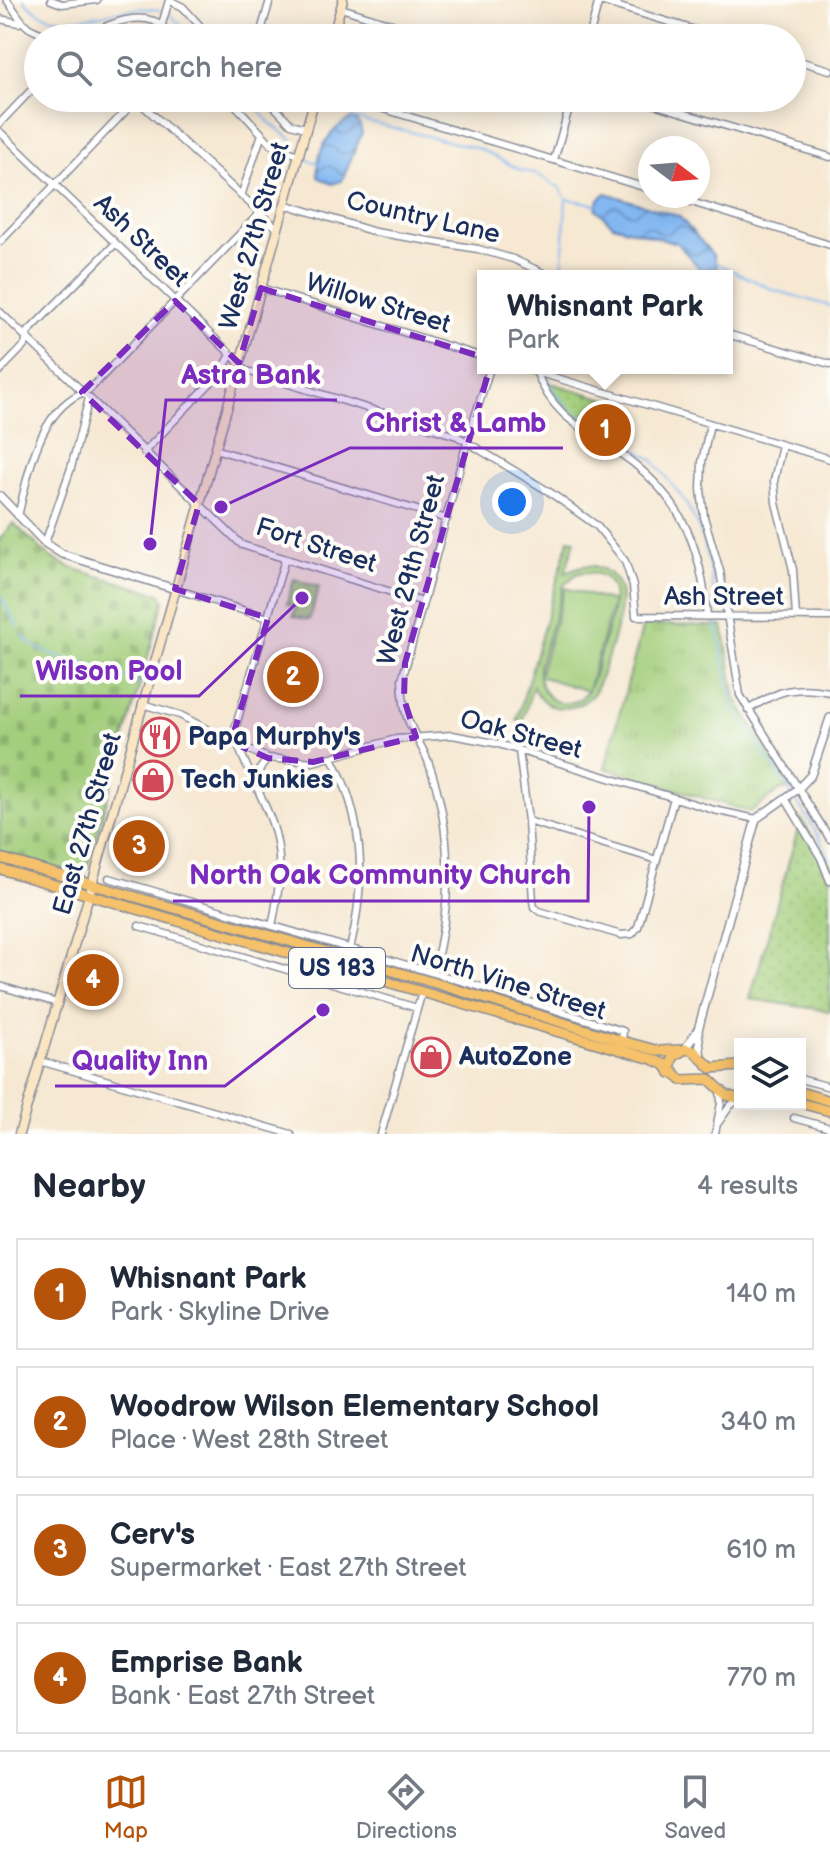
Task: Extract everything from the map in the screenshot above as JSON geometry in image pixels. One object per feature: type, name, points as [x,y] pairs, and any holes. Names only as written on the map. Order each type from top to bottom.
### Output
[{"type":"main road","points":[[336,24],[342,4]]},
{"type":"main road","name":"West 27th Street","points":[[154,662],[311,112]]},
{"type":"main road","name":"East 27th Street","points":[[19,1134],[154,662]]},
{"type":"main road","name":"North Vine Street","points":[[0,858],[91,890],[657,1061],[684,1081],[709,1079],[734,1098]]},
{"type":"main road","name":"North Vine Street","points":[[0,869],[429,977],[659,1051],[682,1049]]},
{"type":"main road","points":[[671,1073],[671,1061],[682,1049],[694,1051],[707,1067],[734,1067]]},
{"type":"main road","points":[[806,1094],[830,1101]]},
{"type":"main road","points":[[806,1105],[830,1111]]},
{"type":"street","points":[[7,0],[19,23]]},
{"type":"street","points":[[51,0],[62,4],[97,0]]},
{"type":"street","points":[[162,24],[169,0],[183,7],[198,24]]},
{"type":"street","points":[[263,24],[270,0]]},
{"type":"street","points":[[592,24],[598,0],[676,24]]},
{"type":"street","points":[[342,4],[397,24]]},
{"type":"street","points":[[0,19],[24,26]]},
{"type":"street","points":[[115,24],[126,19],[156,21],[158,24]]},
{"type":"street","points":[[806,63],[830,70]]},
{"type":"street","points":[[0,123],[24,98]]},
{"type":"street","points":[[0,242],[125,112]]},
{"type":"street","points":[[152,112],[278,229]]},
{"type":"street","points":[[242,112],[273,146],[299,155]]},
{"type":"street","points":[[279,112],[291,124],[306,128]]},
{"type":"street","points":[[394,112],[638,185]]},
{"type":"street","points":[[554,160],[568,112]]},
{"type":"street","points":[[680,112],[830,157]]},
{"type":"street","name":"Ash Street","points":[[0,132],[244,370],[454,435],[559,498],[597,526],[625,561],[633,586],[636,616],[830,617]]},
{"type":"street","points":[[241,196],[262,134]]},
{"type":"street","name":"Country Lane","points":[[285,206],[375,232],[478,249],[537,270]]},
{"type":"street","points":[[710,208],[830,245]]},
{"type":"street","points":[[18,516],[44,427],[76,394],[89,390],[259,214]]},
{"type":"street","points":[[0,371],[25,345],[26,337],[115,244]]},
{"type":"street","name":"Willow Street","points":[[261,288],[477,355]]},
{"type":"street","name":"Fort Street","points":[[0,312],[242,545],[423,602]]},
{"type":"street","points":[[733,336],[830,364]]},
{"type":"street","points":[[144,452],[221,372],[231,355]]},
{"type":"street","points":[[221,372],[233,385]]},
{"type":"street","name":"West 29th Street","points":[[381,1134],[422,992],[442,942],[448,884],[447,844],[433,778],[407,716],[402,680],[488,374]]},
{"type":"street","points":[[538,374],[542,388],[553,406],[631,461],[665,491],[694,545],[704,580],[707,617]]},
{"type":"street","points":[[544,374],[830,459]]},
{"type":"street","points":[[45,543],[71,468],[89,398]]},
{"type":"street","points":[[710,424],[702,462],[704,517],[720,571],[740,695],[830,839]]},
{"type":"street","points":[[782,445],[774,481],[776,503],[793,570],[796,617]]},
{"type":"street","points":[[215,449],[447,519]]},
{"type":"street","points":[[0,496],[45,543],[62,554],[268,618]]},
{"type":"street","points":[[272,926],[279,892],[278,844],[273,825],[234,744],[285,559]]},
{"type":"street","points":[[748,710],[772,695],[792,689],[830,692]]},
{"type":"street","name":"Oak Street","points":[[142,704],[180,715],[268,758],[313,762],[371,744],[452,735],[495,743],[674,798],[756,819]]},
{"type":"street","points":[[701,1059],[698,1030],[756,819],[798,789],[811,775],[830,718]]},
{"type":"street","points":[[519,751],[528,821],[533,901],[539,911],[621,935],[632,934],[638,927],[674,798]]},
{"type":"street","points":[[252,780],[268,758]]},
{"type":"street","points":[[332,758],[354,812],[361,858],[359,915],[350,949]]},
{"type":"street","points":[[785,798],[821,858],[830,881]]},
{"type":"street","points":[[528,821],[657,860]]},
{"type":"street","points":[[109,878],[350,949],[429,977]]},
{"type":"street","points":[[139,926],[417,1008]]},
{"type":"street","points":[[0,986],[57,1003]]},
{"type":"street","points":[[682,1049],[698,1030]]},
{"type":"street","points":[[40,1061],[291,1134]]},
{"type":"street","points":[[806,1081],[830,1087]]},
{"type":"street","points":[[715,1134],[720,1089]]},
{"type":"street","points":[[718,1123],[734,1103]]},
{"type":"street","points":[[794,1118],[830,1128]]},
{"type":"highlighted area","points":[[261,288],[492,360],[405,663],[404,699],[416,737],[313,762],[268,758],[231,742],[268,618],[175,589],[199,504],[82,392],[175,301],[239,363]]},
{"type":"green space","points":[[544,383],[627,405],[615,447],[566,411],[551,394]]},
{"type":"green space","points":[[13,523],[50,557],[71,568],[160,594],[164,600],[87,870],[77,874],[0,851],[0,539]]},
{"type":"green space","points":[[569,539],[575,540],[565,573],[582,566],[595,567],[610,574],[619,587],[621,600],[608,657],[594,693],[586,700],[570,707],[553,706],[538,695],[533,686],[522,722],[517,720]],"holes":[[[584,572],[599,574],[608,580],[614,600],[612,612],[588,690],[613,602],[565,588],[539,676],[539,666],[564,585],[576,574]],[[539,676],[588,691],[579,699],[562,703],[547,695]]]},
{"type":"green space","points":[[294,579],[319,587],[309,620],[293,616],[296,606],[287,604]]},
{"type":"green space","points":[[643,625],[723,626],[736,699],[791,788],[781,790],[750,812],[605,768]]},
{"type":"green space","points":[[801,819],[830,865],[830,1011],[750,999]]},
{"type":"water","points":[[353,118],[360,125],[362,133],[342,181],[332,184],[318,177],[319,158],[331,134]]},
{"type":"water","points":[[606,193],[638,203],[638,208],[654,208],[679,216],[713,255],[718,270],[701,270],[677,243],[613,225],[596,209],[599,199]]},
{"type":"waterway","points":[[24,0],[39,12],[55,18],[72,19],[143,8],[160,10]]},
{"type":"waterway","points":[[171,15],[180,24]]},
{"type":"waterway","points":[[260,112],[294,141]]},
{"type":"waterway","points":[[353,118],[480,149],[522,171],[535,173],[560,188],[566,199],[562,270]]},
{"type":"waterway","points":[[305,159],[319,163]]},
{"type":"waterway","points":[[568,199],[598,205]]},
{"type":"waterway","points":[[716,263],[731,270]]},
{"type":"waterway","points":[[733,271],[774,290],[830,306]]},
{"type":"waterway","points":[[548,377],[555,393],[572,411],[652,459],[685,501],[699,528],[711,571],[717,627],[734,708],[814,828],[830,859]]},
{"type":"waterway","points":[[0,595],[18,627]]},
{"type":"waterway","points":[[23,635],[44,652],[111,671],[139,685]]},
{"type":"place","name":"Whisnant Park","points":[[605,430]]},
{"type":"place","name":"Christ & Lamb","points":[[221,507]]},
{"type":"place","name":"Astra Bank","points":[[150,544]]},
{"type":"place","name":"Wilson Pool","points":[[302,598]]},
{"type":"place","name":"Woodrow Wilson Elementary School","points":[[293,677]]},
{"type":"place","name":"Papa Murphy's","points":[[160,737]]},
{"type":"place","name":"Tech Junkies","points":[[153,780]]},
{"type":"place","name":"North Oak Community Church","points":[[589,807]]},
{"type":"place","name":"Cerv's","points":[[139,846]]},
{"type":"place","name":"Emprise Bank","points":[[93,980]]},
{"type":"place","name":"Quality Inn","points":[[323,1010]]},
{"type":"place","name":"AutoZone","points":[[431,1057]]}]
